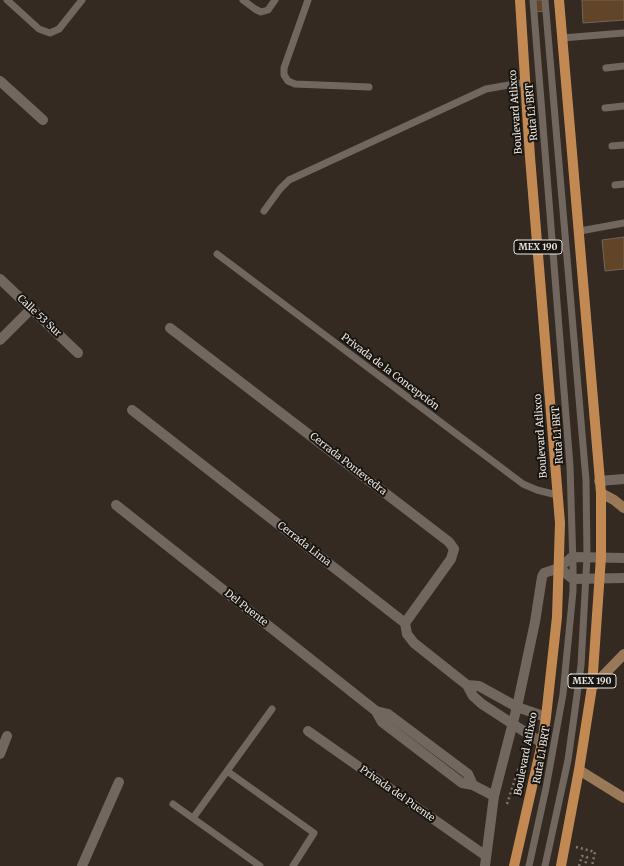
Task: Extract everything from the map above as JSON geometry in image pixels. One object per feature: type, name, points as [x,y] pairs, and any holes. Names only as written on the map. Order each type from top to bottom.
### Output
[{"type":"main road","name":"Boulevard Atlixco","points":[[514,866],[542,743],[546,717],[557,617],[560,523],[520,0]]},
{"type":"main road","name":"MEX 190","points":[[559,0],[580,231],[601,493],[601,557],[592,687],[579,770],[560,866]]},
{"type":"main road","points":[[601,493],[614,500],[624,508]]},
{"type":"main road","points":[[592,687],[624,654]]},
{"type":"main road","points":[[579,770],[624,798]]},
{"type":"street","points":[[0,81],[43,120]]},
{"type":"street","name":"Calle 53 Sur","points":[[0,279],[78,353]]},
{"type":"street","points":[[0,340],[31,309]]},
{"type":"street","name":"Cerrada Pontevedra","points":[[170,328],[449,542],[454,549],[451,559],[405,623]]},
{"type":"street","name":"Cerrada Lima","points":[[132,410],[405,623],[407,634],[414,643],[468,685],[485,689],[517,707],[546,717]]},
{"type":"street","points":[[599,481],[624,479]]},
{"type":"street","name":"Del Puente","points":[[116,505],[376,711],[382,722],[394,732],[462,783],[473,785],[494,796]]},
{"type":"street","points":[[485,861],[494,796],[517,707],[536,617],[542,577],[548,571],[559,568],[572,557],[587,556],[624,558]]},
{"type":"street","points":[[559,568],[573,579],[624,578]]},
{"type":"street","name":"Cerrada Lima","points":[[468,685],[473,696],[482,704],[542,743]]},
{"type":"street","name":"Privada del Puente","points":[[308,732],[485,861]]},
{"type":"street","points":[[0,754],[7,736]]},
{"type":"street","points":[[82,866],[119,782]]},
{"type":"lane","points":[[7,0],[39,29],[50,33],[59,29],[82,0]]},
{"type":"lane","points":[[243,0],[254,9],[261,12],[268,10],[275,0]]},
{"type":"lane","points":[[308,0],[284,68],[284,75],[288,81],[295,84],[369,87]]},
{"type":"lane","name":"Ruta L1 BRT","points":[[529,866],[556,738],[566,664],[573,579],[570,466],[533,0]]},
{"type":"lane","points":[[544,0],[585,473],[587,556],[587,579],[581,665],[568,760],[545,866]]},
{"type":"lane","points":[[562,38],[624,33]]},
{"type":"lane","points":[[606,68],[624,66]]},
{"type":"lane","points":[[264,211],[280,189],[289,180],[486,89],[526,82]]},
{"type":"lane","points":[[605,108],[624,106]]},
{"type":"lane","points":[[612,146],[624,145]]},
{"type":"lane","points":[[615,184],[624,184]]},
{"type":"lane","points":[[580,231],[624,223]]},
{"type":"lane","name":"Privada de la Concepción","points":[[217,254],[523,484],[536,490],[557,495]]},
{"type":"lane","points":[[193,818],[272,710]]},
{"type":"lane","points":[[227,771],[314,833],[293,866]]},
{"type":"lane","points":[[173,804],[260,866]]},
{"type":"path","points":[[506,809],[519,767],[524,768],[523,776]]},
{"type":"path","points":[[592,866],[596,852]]},
{"type":"path","points":[[579,866],[582,856],[588,857],[585,866]]},
{"type":"building","points":[[534,0],[543,0],[544,11],[535,12]]},
{"type":"building","points":[[582,0],[624,0],[624,20],[583,23]]},
{"type":"building","points":[[624,237],[624,269],[605,271],[602,240]]}]
